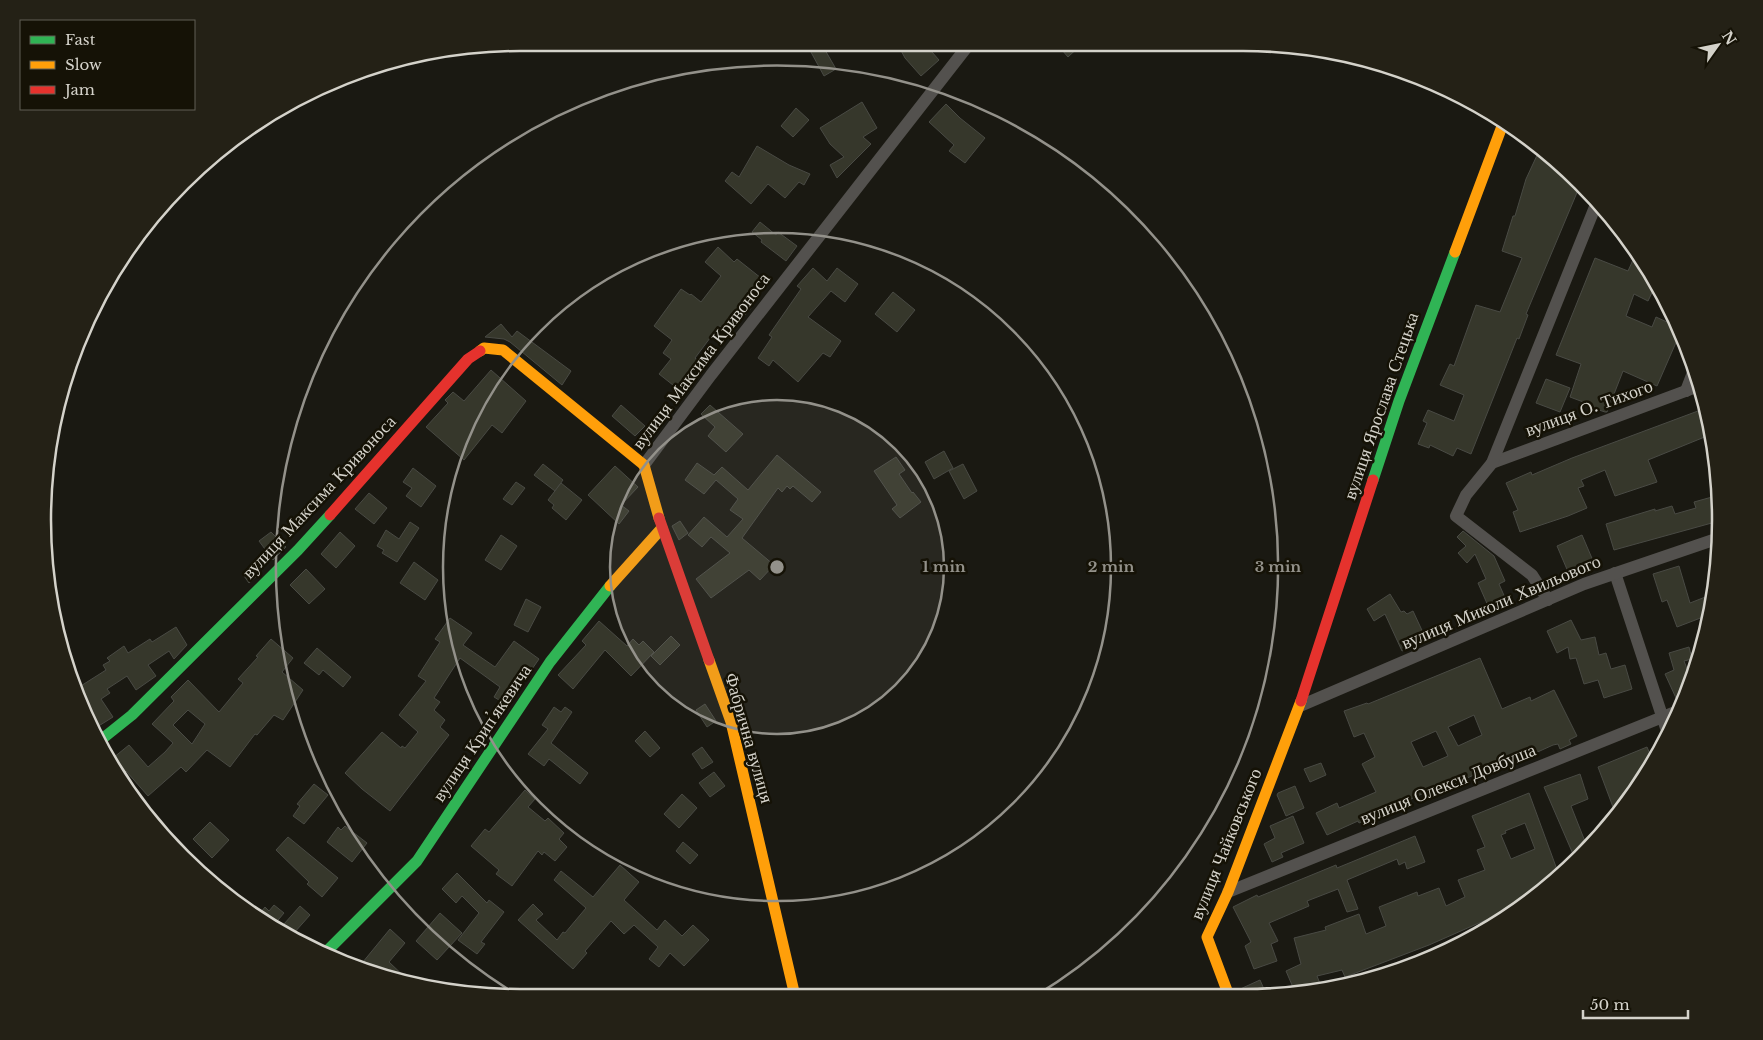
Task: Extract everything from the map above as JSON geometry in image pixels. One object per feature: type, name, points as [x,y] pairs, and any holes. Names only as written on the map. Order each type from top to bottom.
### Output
[{"type":"street","name":"вулиця Максима Кривоноса","points":[[105,737],[132,715],[298,550],[468,359],[484,348],[503,350],[644,465],[711,375],[964,51]]},
{"type":"street","name":"вулиця Ярослава Стецька","points":[[1300,706],[1399,401],[1501,129]]},
{"type":"street","points":[[1548,600],[1532,575],[1456,516],[1466,495],[1492,463],[1594,210]]},
{"type":"street","points":[[1686,391],[1690,380]]},
{"type":"street","name":"вулиця О. Тихого","points":[[1492,463],[1693,388]]},
{"type":"street","name":"Фабрична вулиця","points":[[644,465],[662,528],[731,722],[793,989]]},
{"type":"street","name":"вулиця Крипʼякевича","points":[[330,948],[418,860],[550,662],[617,577],[662,528]]},
{"type":"street","name":"вулиця Миколи Хвильового","points":[[1300,706],[1615,573],[1711,541]]},
{"type":"street","points":[[1615,573],[1665,724]]},
{"type":"street","name":"вулиця Чайковського","points":[[1226,989],[1207,938],[1228,892],[1300,706]]},
{"type":"street","name":"вулиця Олекси Довбуша","points":[[1228,892],[1669,714]]},
{"type":"building","points":[[810,51],[826,51],[836,69],[824,76]]},
{"type":"building","points":[[901,51],[931,51],[939,60],[921,76]]},
{"type":"building","points":[[1063,51],[1074,51],[1068,57]]},
{"type":"building","points":[[862,102],[877,128],[863,137],[871,144],[837,178],[830,165],[844,157],[830,144],[820,128]]},
{"type":"building","points":[[946,104],[985,138],[965,163],[949,151],[954,145],[929,122]]},
{"type":"building","points":[[796,108],[809,120],[793,137],[781,126]]},
{"type":"building","points":[[757,146],[789,165],[810,174],[804,185],[799,182],[785,198],[768,184],[751,204],[725,181],[732,172],[739,177]]},
{"type":"building","points":[[1537,155],[1577,192],[1526,314],[1528,315],[1519,339],[1517,338],[1471,454],[1457,448],[1453,456],[1430,445],[1429,448],[1418,444],[1427,423],[1423,421],[1428,410],[1454,421],[1464,395],[1440,385],[1450,364],[1454,366],[1476,305],[1500,312],[1522,258],[1502,251],[1526,179]]},
{"type":"building","points":[[760,222],[776,235],[778,232],[797,246],[786,261],[761,242],[762,240],[752,232]]},
{"type":"building","points":[[718,247],[734,262],[737,259],[761,278],[744,300],[752,307],[744,316],[736,309],[721,327],[719,326],[695,358],[701,363],[678,389],[659,374],[671,359],[663,353],[672,340],[654,326],[681,289],[701,302],[721,276],[705,262]]},
{"type":"building","points":[[1595,258],[1628,271],[1633,260],[1652,292],[1648,301],[1634,294],[1626,316],[1652,327],[1656,317],[1667,322],[1676,342],[1657,386],[1623,371],[1607,412],[1605,412],[1570,397],[1581,364],[1556,355]]},
{"type":"building","points":[[813,268],[827,281],[837,268],[858,284],[845,302],[831,291],[808,317],[841,341],[830,357],[823,353],[798,382],[773,360],[769,366],[758,358],[772,337],[769,335],[801,289],[797,286]]},
{"type":"building","points":[[893,292],[915,310],[897,332],[875,314]]},
{"type":"building","points":[[501,324],[512,337],[517,331],[571,371],[562,385],[510,342],[504,339],[485,337]]},
{"type":"building","points":[[491,370],[526,401],[502,433],[492,425],[464,460],[426,427],[448,403],[445,400],[453,392],[464,401]]},
{"type":"building","points":[[1546,379],[1570,388],[1560,412],[1536,403]]},
{"type":"building","points":[[621,405],[645,426],[635,436],[612,416]]},
{"type":"building","points":[[710,405],[743,434],[726,452],[708,436],[715,427],[701,414]]},
{"type":"building","points":[[1699,411],[1704,437],[1648,460],[1657,482],[1615,496],[1605,470],[1581,480],[1584,486],[1578,488],[1587,508],[1520,532],[1513,512],[1518,510],[1506,483],[1531,472],[1532,475]]},
{"type":"building","points":[[944,451],[953,468],[934,479],[925,462]]},
{"type":"building","points":[[777,455],[821,492],[812,502],[793,486],[790,489],[787,486],[782,492],[778,488],[742,538],[774,565],[760,580],[749,570],[711,598],[696,579],[730,553],[711,537],[702,547],[688,535],[704,517],[727,537],[743,519],[730,510],[738,499],[716,480],[704,494],[685,480],[697,463],[714,475],[722,467],[748,490]]},
{"type":"building","points":[[896,457],[905,470],[899,474],[912,493],[921,502],[900,518],[892,509],[897,505],[874,471]]},
{"type":"building","points":[[543,464],[563,480],[555,491],[534,475]]},
{"type":"building","points":[[963,464],[977,491],[964,499],[949,471]]},
{"type":"building","points":[[615,466],[638,487],[621,505],[629,511],[619,524],[588,495]]},
{"type":"building","points":[[413,468],[436,486],[421,507],[406,496],[412,488],[403,482]]},
{"type":"building","points":[[516,482],[525,488],[512,505],[503,499]]},
{"type":"building","points":[[561,483],[582,500],[566,520],[552,508],[554,505],[548,500]]},
{"type":"building","points":[[369,493],[387,508],[374,524],[355,509]]},
{"type":"building","points":[[1711,497],[1712,523],[1614,550],[1606,524],[1655,509],[1655,511],[1672,506],[1675,514],[1696,508],[1694,502]]},
{"type":"building","points":[[680,521],[688,533],[679,540],[672,526]]},
{"type":"building","points":[[410,522],[419,528],[397,562],[382,553],[384,550],[377,546],[386,530],[399,539]]},
{"type":"building","points":[[1463,531],[1494,556],[1505,581],[1499,584],[1506,600],[1489,608],[1478,583],[1486,579],[1475,554],[1467,563],[1458,553],[1466,546],[1457,537]]},
{"type":"building","points":[[271,532],[286,547],[273,560],[259,541]]},
{"type":"building","points":[[340,532],[355,546],[336,568],[321,554]]},
{"type":"building","points":[[501,535],[517,546],[501,570],[485,560]]},
{"type":"building","points":[[1582,535],[1594,563],[1569,574],[1557,546]]},
{"type":"building","points":[[414,562],[438,580],[425,600],[400,583]]},
{"type":"building","points":[[1679,566],[1690,603],[1705,597],[1701,618],[1677,627],[1667,600],[1662,602],[1653,574]]},
{"type":"building","points":[[254,569],[258,575],[249,583],[244,576]]},
{"type":"building","points":[[306,569],[325,589],[309,604],[290,585]]},
{"type":"building","points":[[1390,594],[1401,612],[1404,611],[1407,614],[1413,611],[1426,639],[1402,651],[1385,614],[1374,621],[1367,609]]},
{"type":"building","points":[[526,599],[541,607],[528,632],[514,625]]},
{"type":"building","points":[[450,618],[472,633],[463,645],[495,667],[514,641],[539,659],[530,672],[528,671],[522,682],[519,680],[504,703],[494,697],[500,687],[460,658],[434,698],[440,702],[434,710],[445,720],[440,727],[449,735],[390,811],[345,773],[382,732],[401,748],[402,746],[405,748],[418,732],[399,715],[426,681],[418,676],[440,642],[435,639]]},
{"type":"building","points":[[1571,620],[1581,640],[1595,637],[1599,655],[1606,653],[1611,669],[1625,665],[1632,689],[1604,698],[1598,680],[1584,684],[1576,658],[1570,659],[1568,647],[1557,653],[1547,631]]},
{"type":"building","points":[[599,621],[627,646],[633,639],[639,645],[643,641],[654,652],[631,676],[605,650],[573,689],[558,675],[586,645],[582,641]]},
{"type":"building","points":[[176,627],[187,645],[174,659],[169,651],[148,665],[156,676],[136,690],[127,676],[107,689],[110,693],[101,699],[113,717],[99,726],[82,685],[106,670],[103,665],[110,661],[107,658],[124,646],[128,653],[150,639],[152,642]]},
{"type":"building","points":[[671,636],[680,645],[660,665],[651,656]]},
{"type":"building","points":[[271,639],[293,658],[282,672],[303,690],[283,720],[274,715],[257,735],[255,734],[230,767],[207,750],[186,772],[181,767],[148,796],[125,772],[115,756],[129,745],[148,767],[173,743],[152,724],[174,701],[171,697],[188,680],[219,712],[243,683],[238,679],[258,657],[256,656]],"holes":[[[188,710],[205,724],[192,744],[173,725]]]},
{"type":"building","points":[[1689,647],[1691,656],[1690,659],[1684,661],[1687,670],[1676,698],[1665,674],[1674,670],[1669,653]]},
{"type":"building","points":[[317,648],[351,677],[343,687],[323,670],[319,675],[304,663]]},
{"type":"building","points":[[1480,658],[1502,709],[1530,697],[1531,701],[1554,690],[1577,736],[1569,740],[1571,744],[1560,749],[1558,744],[1553,745],[1477,777],[1476,774],[1439,791],[1437,787],[1359,823],[1358,821],[1327,835],[1316,813],[1337,803],[1339,808],[1376,792],[1362,764],[1375,757],[1364,733],[1354,737],[1344,711],[1368,704]],"holes":[[[1474,715],[1482,735],[1458,746],[1448,727]],[[1436,731],[1448,756],[1423,767],[1411,742]]]},
{"type":"building","points":[[705,704],[716,721],[707,727],[696,710]]},
{"type":"building","points":[[554,707],[561,712],[565,707],[572,712],[551,743],[588,773],[580,784],[549,759],[544,766],[528,754],[548,729],[542,725]]},
{"type":"building","points":[[645,731],[660,748],[650,757],[635,741]]},
{"type":"building","points":[[702,747],[713,762],[702,769],[692,754]]},
{"type":"building","points":[[1647,747],[1650,753],[1613,807],[1598,767]]},
{"type":"building","points":[[1321,763],[1326,775],[1310,782],[1304,769]]},
{"type":"building","points":[[714,772],[725,786],[710,797],[699,783]]},
{"type":"building","points":[[1580,774],[1588,799],[1571,806],[1584,840],[1572,853],[1544,787]]},
{"type":"building","points":[[314,784],[328,795],[304,824],[293,816],[300,806],[297,804]]},
{"type":"building","points":[[446,785],[451,790],[445,799],[439,793]]},
{"type":"building","points":[[1295,786],[1304,808],[1286,816],[1277,795]]},
{"type":"building","points":[[525,790],[535,799],[528,807],[545,821],[548,818],[564,833],[559,839],[567,847],[555,861],[544,852],[542,855],[538,851],[512,886],[496,874],[499,870],[471,846],[485,829],[489,832]]},
{"type":"building","points":[[1529,793],[1556,868],[1528,892],[1489,919],[1429,945],[1345,977],[1342,970],[1317,976],[1320,982],[1292,986],[1286,971],[1301,964],[1294,938],[1326,930],[1325,927],[1359,914],[1366,934],[1386,926],[1379,907],[1417,892],[1418,896],[1439,888],[1446,906],[1465,897],[1458,880],[1485,870],[1477,850],[1485,847],[1472,816]],"holes":[[[1525,823],[1535,849],[1511,859],[1501,835],[1506,833],[1505,831]]]},
{"type":"building","points":[[682,794],[697,808],[679,828],[664,814]]},
{"type":"building","points":[[1293,816],[1304,843],[1281,853],[1283,857],[1272,862],[1264,844],[1275,838],[1270,826]]},
{"type":"building","points":[[210,822],[229,840],[212,858],[193,839]]},
{"type":"building","points":[[345,826],[367,843],[352,862],[327,842],[338,827],[341,830]]},
{"type":"building","points":[[1415,836],[1425,862],[1407,869],[1405,862],[1399,865],[1397,859],[1347,880],[1358,909],[1347,912],[1338,889],[1307,901],[1309,906],[1269,923],[1278,941],[1271,944],[1277,961],[1254,969],[1245,946],[1251,942],[1233,907],[1257,895],[1258,897],[1336,865],[1337,868]]},
{"type":"building","points":[[288,837],[338,878],[322,897],[307,884],[309,882],[276,850]]},
{"type":"building","points":[[683,842],[698,855],[690,864],[676,851]]},
{"type":"building","points":[[620,865],[639,882],[624,900],[657,930],[665,920],[682,936],[693,925],[709,940],[684,966],[670,953],[659,967],[649,959],[658,947],[634,925],[624,934],[611,921],[585,951],[587,953],[573,969],[518,920],[533,904],[543,914],[536,920],[557,940],[586,908],[554,880],[561,871],[593,897]]},
{"type":"building","points":[[457,873],[487,903],[489,900],[504,912],[481,942],[485,944],[477,954],[458,940],[479,913],[462,896],[456,903],[442,889]]},
{"type":"building","points":[[274,905],[284,913],[277,921],[262,911],[265,907],[269,911]]},
{"type":"building","points":[[300,906],[310,915],[296,931],[284,924]]},
{"type":"building","points":[[440,913],[462,933],[437,960],[416,941]]},
{"type":"building","points":[[390,929],[405,943],[389,962],[401,973],[363,962]]},
{"type":"building","points":[[1260,980],[1264,988],[1243,989],[1240,989]]},
{"type":"traffic: fast","points":[[1373,480],[1399,401],[1455,252]]},
{"type":"traffic: fast","points":[[105,737],[132,715],[298,550],[330,515]]},
{"type":"traffic: fast","points":[[330,948],[417,861],[550,662],[610,586]]},
{"type":"traffic: slow","points":[[1455,252],[1501,129]]},
{"type":"traffic: slow","points":[[480,351],[484,348],[503,350],[644,465],[659,518]]},
{"type":"traffic: slow","points":[[610,586],[662,528]]},
{"type":"traffic: slow","points":[[709,660],[731,722],[793,989]]},
{"type":"traffic: slow","points":[[1226,989],[1207,937],[1228,892],[1301,701]]},
{"type":"traffic: jam","points":[[330,515],[468,359],[480,351]]},
{"type":"traffic: jam","points":[[1301,701],[1373,480]]},
{"type":"traffic: jam","points":[[659,518],[709,660]]}]
